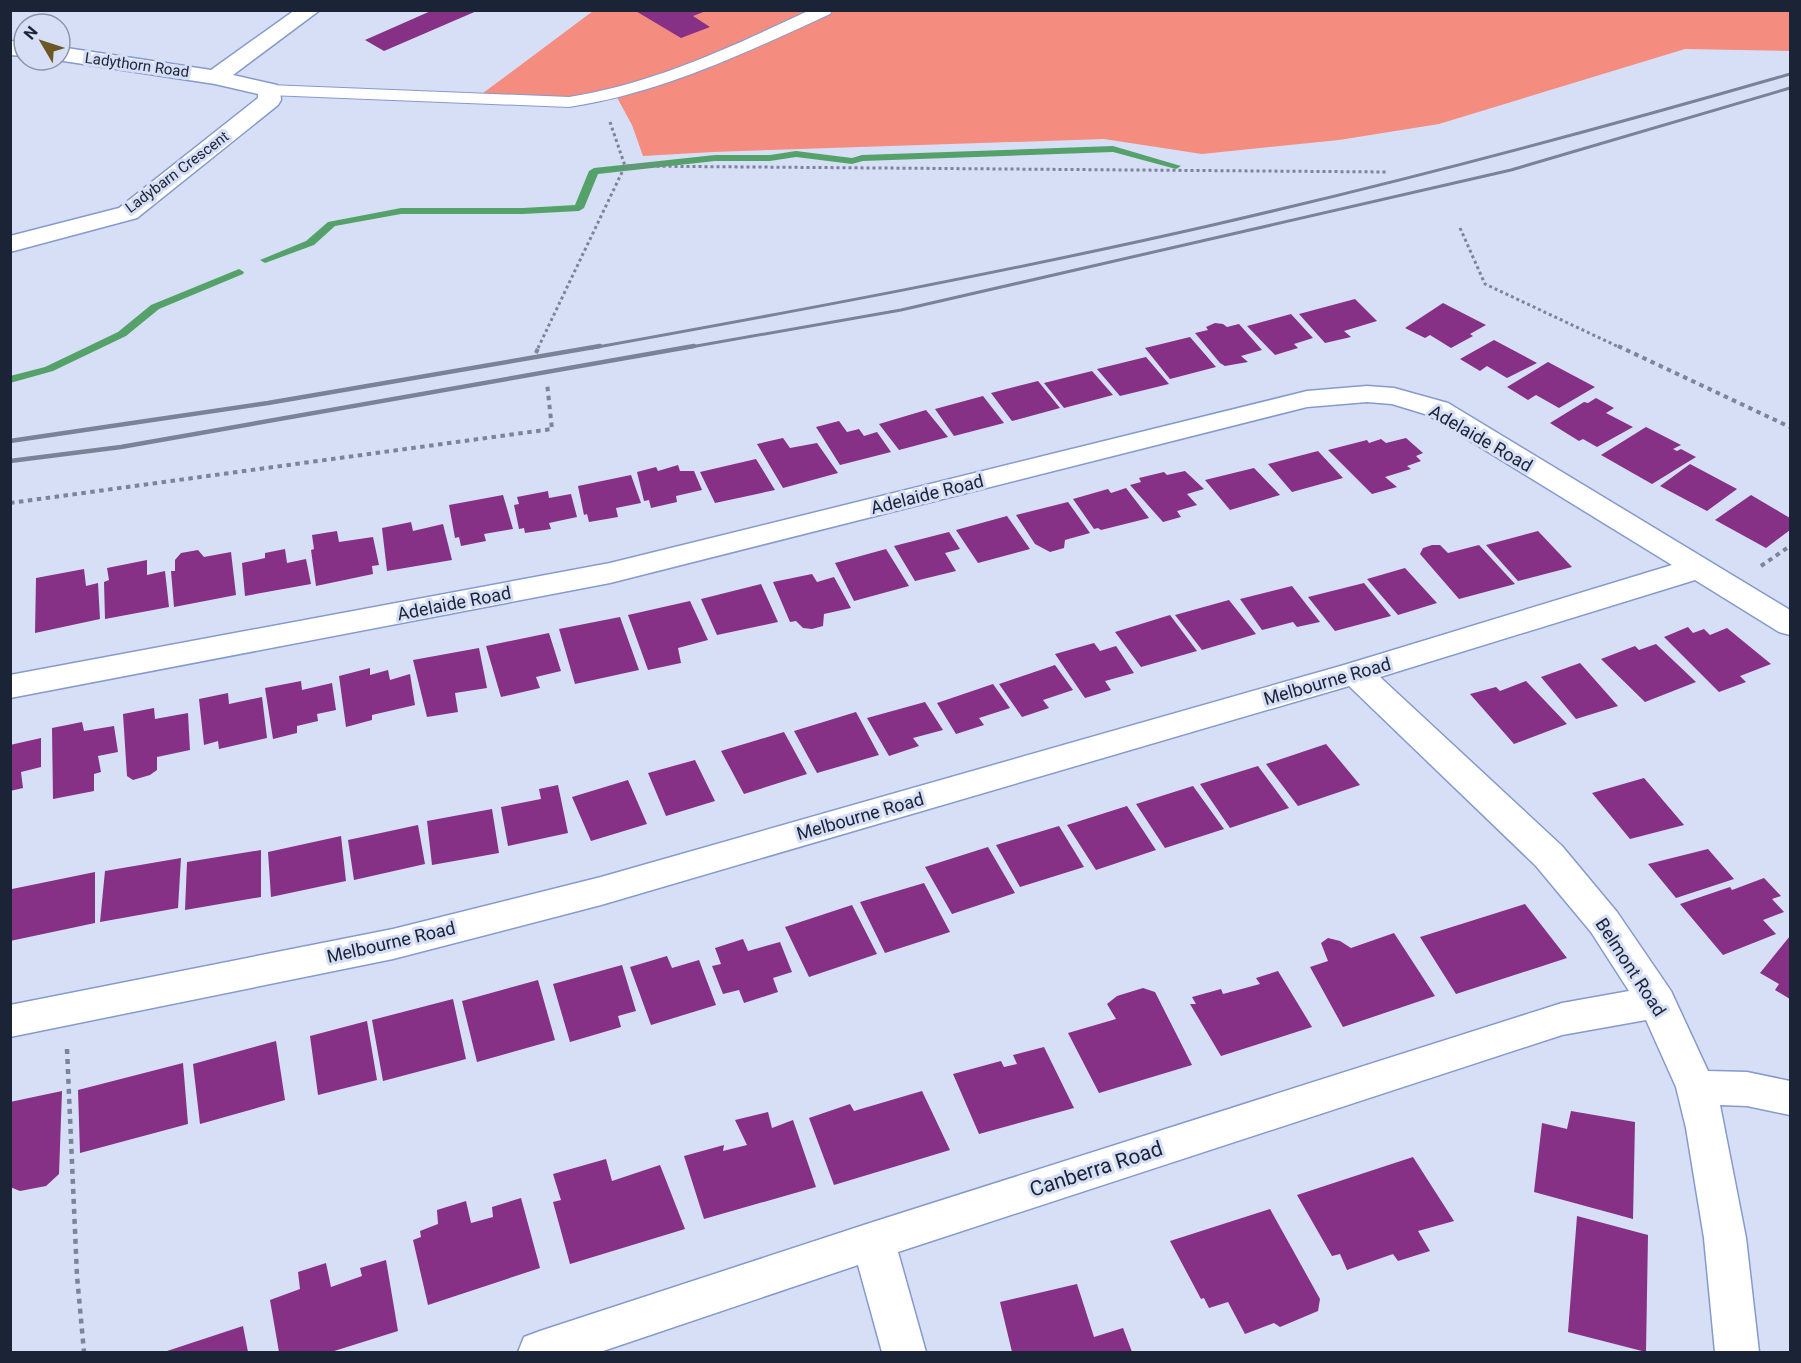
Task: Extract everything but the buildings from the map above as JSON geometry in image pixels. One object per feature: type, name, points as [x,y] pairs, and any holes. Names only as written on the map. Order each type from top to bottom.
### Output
[{"type":"street","points":[[215,77],[310,10]]},
{"type":"street","name":"Ladythorn Road","points":[[72,56],[215,77]]},
{"type":"street","points":[[215,77],[269,90]]},
{"type":"street","name":"Ladybarn Crescent","points":[[10,244],[128,213],[270,100],[269,90]]},
{"type":"street","name":"Adelaide Road","points":[[10,687],[610,573],[1307,399],[1334,395],[1394,396],[1438,409],[1791,624]]},
{"type":"street","name":"Melbourne Road","points":[[10,1021],[393,944],[601,891],[1355,673],[1698,568]]},
{"type":"street","name":"Belmont Road","points":[[1355,673],[1549,855],[1604,922],[1657,1002],[1696,1087],[1716,1180],[1737,1353]]},
{"type":"street","name":"Canberra Road","points":[[540,1353],[873,1241],[1562,1019],[1657,1002]]},
{"type":"street","points":[[1696,1087],[1747,1089],[1791,1098]]},
{"type":"street","points":[[873,1241],[904,1353]]},
{"type":"lane","points":[[269,90],[569,102],[602,98],[638,88],[688,69],[824,10]]},
{"type":"path","points":[[536,353],[626,166],[602,98]]},
{"type":"path","points":[[626,166],[1388,172]]},
{"type":"path","points":[[1460,228],[1485,284],[1791,427]]},
{"type":"path","points":[[10,503],[552,429],[547,383]]},
{"type":"path","points":[[65,1010],[77,1276],[84,1353]]},
{"type":"shaded area","points":[[593,11],[1790,11],[1790,51],[1685,49],[1439,124],[1339,140],[1202,154],[1104,139],[643,156],[632,125],[614,92],[571,100],[479,96]]},
{"type":"waterway","points":[[265,260],[310,243],[326,232],[332,224],[401,211],[523,211],[579,208],[594,171],[715,158],[770,158],[796,154],[852,161],[862,158],[1113,149],[1176,166]]},
{"type":"waterway","points":[[10,380],[49,369],[122,334],[155,307],[239,272]]},
{"type":"railway","points":[[592,348],[899,291],[1204,227],[1498,155],[1790,74]]},
{"type":"railway","points":[[685,348],[901,310],[1511,170],[1790,88]]},
{"type":"railway","points":[[10,441],[268,403],[600,346]]},
{"type":"railway","points":[[10,461],[121,447],[694,346]]}]
